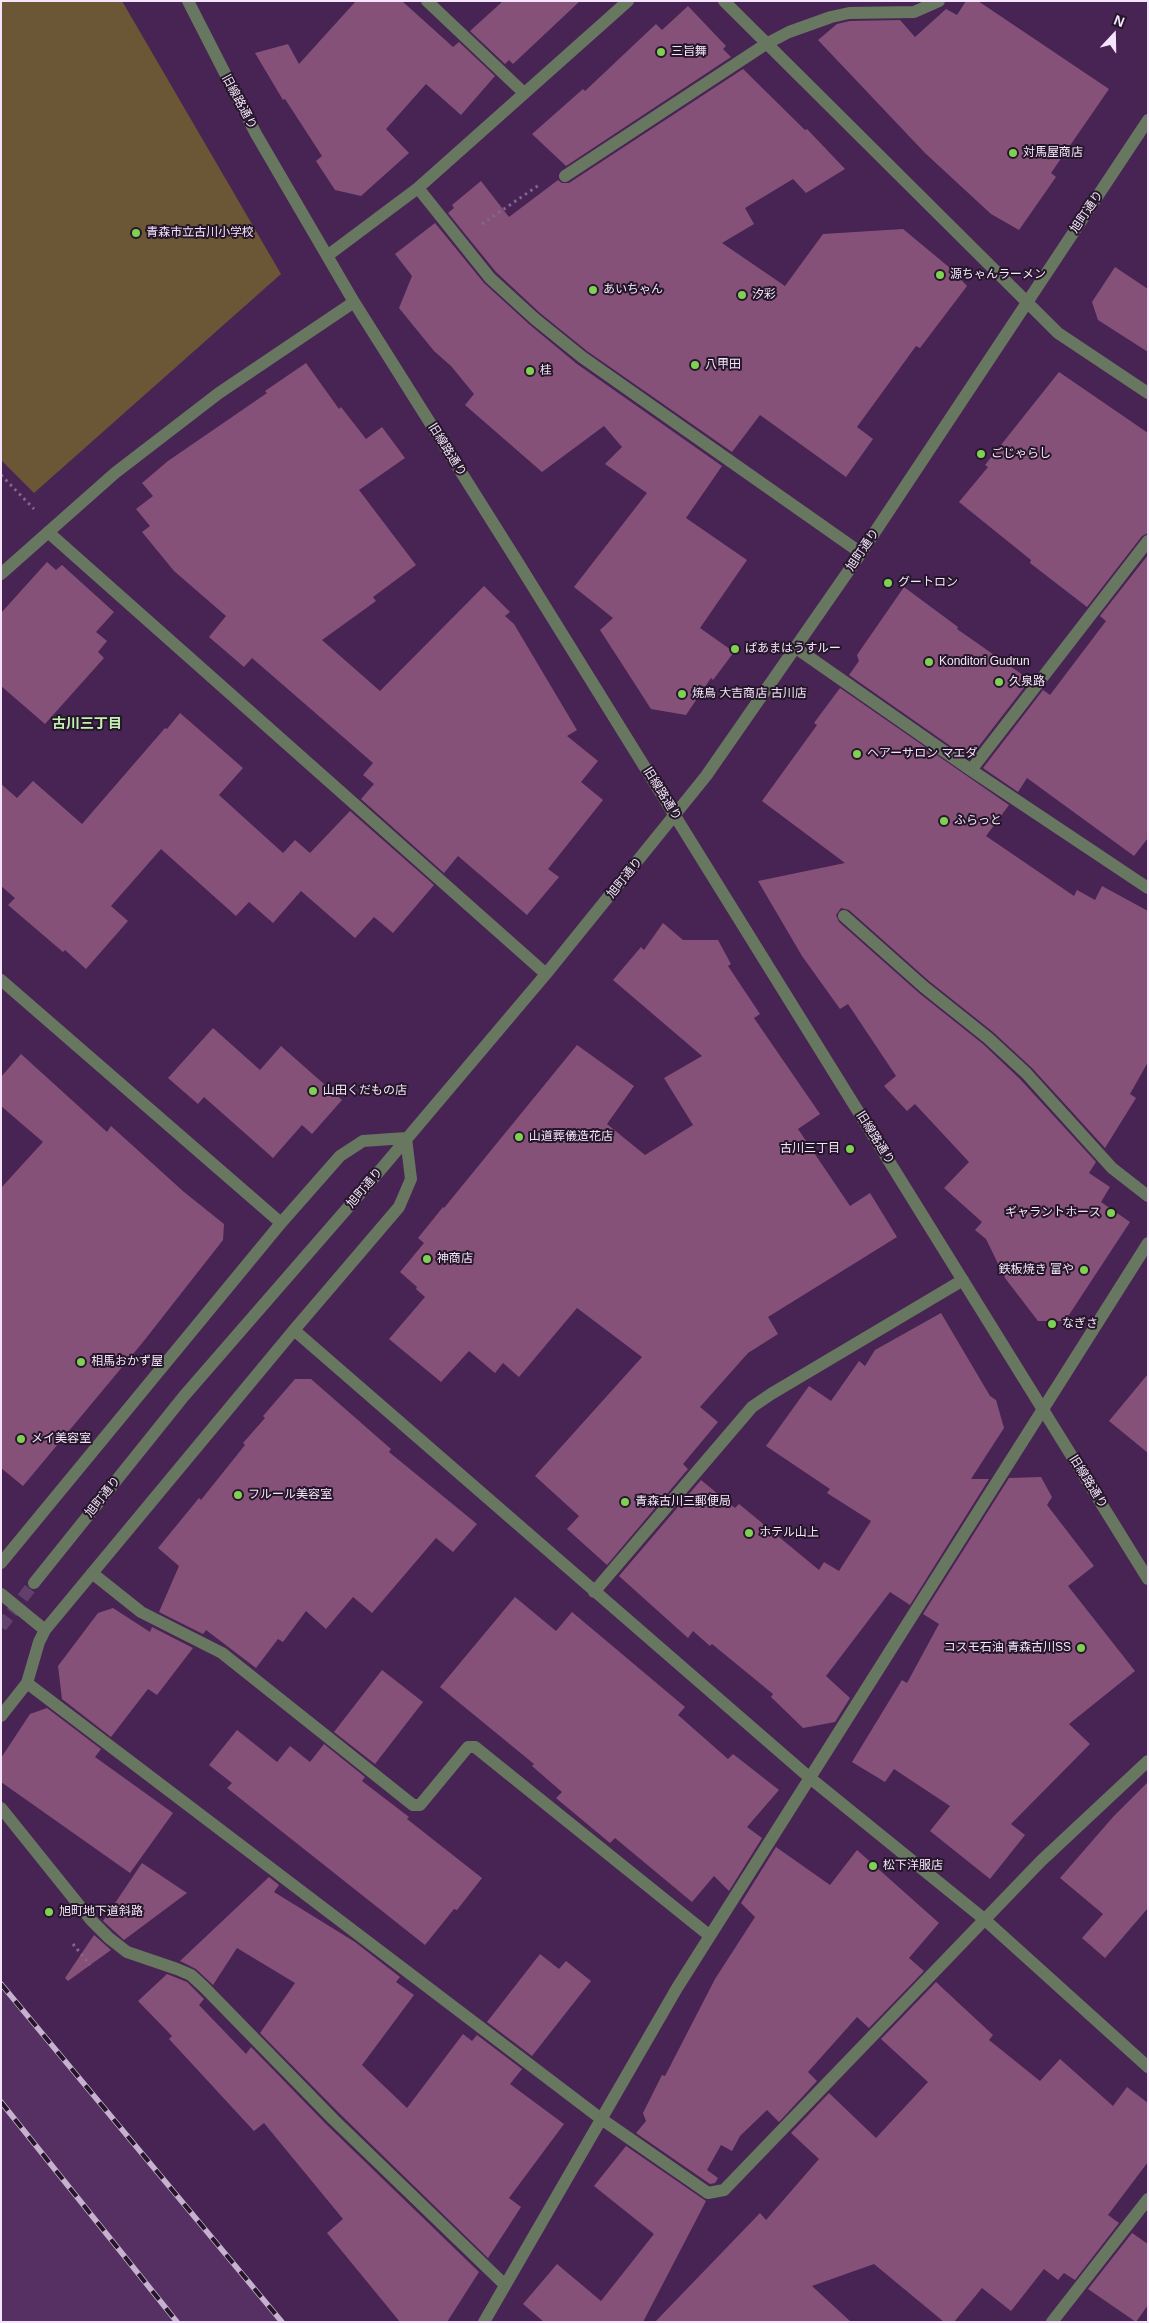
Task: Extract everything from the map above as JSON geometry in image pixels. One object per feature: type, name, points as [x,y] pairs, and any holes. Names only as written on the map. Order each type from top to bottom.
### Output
[{"type":"street","name":"旧線路通り","points":[[188,1],[256,134],[354,302],[675,815],[1148,1579]]},
{"type":"street","points":[[427,1],[524,93]]},
{"type":"street","points":[[327,256],[418,188],[628,1]]},
{"type":"street","points":[[724,1],[1058,333],[1148,393]]},
{"type":"street","points":[[565,176],[766,44],[789,32],[831,16],[849,13],[914,12],[939,1]]},
{"type":"street","name":"旭町通り","points":[[34,1583],[184,1396],[546,974],[706,776],[861,553],[1148,120]]},
{"type":"street","points":[[418,188],[490,278],[535,319],[576,351],[861,553]]},
{"type":"street","points":[[1,574],[115,473],[219,393],[354,302]]},
{"type":"street","points":[[48,532],[546,974]]},
{"type":"street","points":[[971,770],[1148,542]]},
{"type":"street","points":[[796,648],[971,770],[1148,888]]},
{"type":"street","points":[[844,916],[924,987],[988,1038],[1026,1074],[1112,1168],[1148,1196]]},
{"type":"street","points":[[1,980],[281,1222]]},
{"type":"street","points":[[1,1563],[281,1222],[340,1156],[364,1141],[406,1138],[411,1179],[399,1207],[294,1330],[45,1630],[39,1642],[27,1683],[1,1716]]},
{"type":"street","points":[[486,2321],[600,2118],[710,1936],[1148,1243]]},
{"type":"street","points":[[594,1592],[752,1408],[771,1394],[963,1280]]},
{"type":"street","points":[[294,1330],[810,1778],[984,1920],[1148,2067]]},
{"type":"street","points":[[92,1573],[142,1612],[222,1653],[413,1805],[420,1806],[468,1747],[475,1747],[710,1936]]},
{"type":"street","points":[[1,1594],[45,1630]]},
{"type":"street","points":[[27,1683],[600,2118],[708,2193],[724,2190],[1042,1861],[1148,1761]]},
{"type":"street","points":[[1,1808],[91,1920],[109,1938],[127,1952],[178,1969],[190,1975],[204,1987],[334,2119],[506,2285]]},
{"type":"street","points":[[1052,2322],[1148,2199]]},
{"type":"path","points":[[458,240],[544,182],[565,176]]},
{"type":"path","points":[[1,475],[37,511]]},
{"type":"shaded area","name":"青森市立古川小学校","points":[[1,1],[122,1],[281,274],[34,493],[1,460]]},
{"type":"shaded area","points":[[1,1985],[282,2322],[1,2322]]},
{"type":"building","points":[[356,1],[402,1],[453,47],[459,42],[495,76],[461,115],[426,84],[386,129],[409,153],[361,196],[335,190],[316,161],[322,156],[285,99],[283,100],[255,53],[288,44],[299,64]]},
{"type":"building","points":[[503,1],[580,1],[513,64],[509,60],[505,64],[470,31]]},
{"type":"building","points":[[966,1],[978,1],[1109,89],[1051,173],[1056,177],[1019,230],[991,214],[925,153],[818,40],[837,24],[850,21],[900,20],[915,37],[946,9],[957,15]]},
{"type":"building","points":[[688,6],[726,46],[723,49],[731,57],[566,166],[532,134],[583,89],[585,91],[656,24],[662,30]]},
{"type":"building","points":[[743,69],[805,130],[807,129],[845,169],[806,193],[793,179],[745,208],[754,224],[722,243],[785,286],[823,234],[903,229],[950,268],[967,286],[920,348],[916,346],[857,427],[873,439],[846,477],[760,415],[732,452],[587,351],[540,313],[496,272],[448,213],[454,208],[452,205],[481,181],[509,217],[558,180],[562,183],[569,183]]},
{"type":"building","points":[[435,223],[484,283],[530,325],[577,364],[722,466],[686,518],[747,560],[700,628],[734,652],[713,680],[711,678],[686,715],[651,709],[600,630],[613,618],[574,587],[647,493],[605,464],[622,447],[604,426],[542,472],[465,405],[474,394],[451,366],[434,351],[399,308],[412,276],[395,254]]},
{"type":"building","points":[[1115,267],[1148,289],[1148,352],[1098,320],[1092,302]]},
{"type":"building","points":[[306,363],[339,409],[341,407],[366,439],[382,427],[405,458],[359,490],[416,565],[373,597],[376,601],[322,640],[380,691],[484,586],[510,612],[505,616],[514,624],[577,730],[567,736],[598,761],[581,782],[603,800],[548,869],[559,877],[527,915],[458,856],[444,873],[361,799],[374,784],[363,775],[373,763],[252,658],[244,667],[209,637],[226,616],[174,571],[142,532],[150,526],[136,509],[153,496],[142,483],[168,461],[267,393],[265,391]]},
{"type":"building","points":[[1059,372],[1148,433],[1148,533],[1142,536],[1087,607],[1030,563],[1031,560],[959,502],[988,467],[985,465]]},
{"type":"building","points":[[1148,555],[1148,838],[1134,856],[1027,778],[1018,792],[983,768],[1043,690],[1050,695],[1106,621],[1100,616]]},
{"type":"building","points":[[47,562],[56,570],[62,565],[114,612],[96,632],[107,641],[98,652],[104,658],[45,724],[1,686],[1,613]]},
{"type":"building","points":[[904,587],[958,627],[957,629],[1030,680],[969,759],[849,675],[859,661],[857,655]]},
{"type":"building","points":[[840,688],[1009,805],[986,836],[1074,896],[1077,890],[1095,900],[1102,886],[1148,911],[1148,1062],[1130,1094],[1136,1098],[1105,1148],[1032,1068],[993,1032],[929,981],[849,910],[841,908],[836,915],[839,922],[919,993],[983,1044],[1020,1079],[1096,1162],[1089,1173],[1110,1187],[1101,1202],[1130,1222],[1065,1321],[1038,1321],[1005,1278],[986,1239],[975,1230],[982,1222],[944,1188],[969,1162],[915,1104],[907,1111],[884,1086],[896,1076],[848,1004],[840,1009],[802,956],[758,881],[845,863],[762,801],[817,725],[814,723]]},
{"type":"building","points":[[180,713],[243,768],[219,795],[283,853],[295,840],[310,853],[350,811],[434,885],[393,933],[374,917],[355,938],[301,891],[273,923],[249,902],[236,916],[161,849],[111,906],[128,921],[86,969],[8,905],[15,898],[1,886],[1,784],[17,798],[33,781],[82,824]]},
{"type":"building","points":[[663,923],[683,940],[718,940],[731,964],[728,966],[760,1014],[754,1018],[820,1114],[798,1129],[850,1206],[870,1193],[897,1237],[768,1317],[778,1334],[748,1353],[700,1407],[718,1422],[683,1464],[688,1469],[607,1565],[567,1529],[579,1516],[535,1476],[642,1357],[577,1308],[519,1377],[503,1363],[495,1373],[469,1351],[441,1382],[389,1339],[425,1297],[400,1272],[424,1243],[418,1238],[577,1045],[634,1086],[607,1124],[645,1155],[693,1125],[664,1078],[702,1056],[613,980],[641,947],[644,950]]},
{"type":"building","points":[[213,1028],[260,1070],[281,1046],[342,1100],[312,1134],[302,1125],[273,1158],[204,1097],[198,1104],[168,1078]]},
{"type":"building","points":[[21,1054],[107,1132],[111,1126],[184,1192],[224,1224],[223,1240],[143,1342],[23,1486],[1,1468],[1,1188],[43,1142],[1,1106],[1,1077]]},
{"type":"building","points":[[941,1313],[990,1396],[996,1400],[1004,1428],[971,1479],[989,1479],[910,1605],[890,1592],[826,1676],[850,1698],[835,1722],[803,1728],[771,1697],[773,1694],[712,1644],[710,1646],[693,1631],[688,1638],[619,1576],[701,1480],[735,1508],[739,1504],[819,1570],[824,1562],[839,1571],[871,1521],[827,1493],[830,1489],[766,1446],[809,1386],[831,1401],[859,1361],[865,1366],[875,1350]]},
{"type":"building","points":[[1148,1374],[1148,1453],[1109,1421]]},
{"type":"building","points":[[295,1379],[311,1379],[391,1449],[389,1452],[477,1524],[453,1552],[436,1538],[372,1613],[353,1597],[326,1629],[306,1611],[283,1642],[278,1639],[256,1668],[206,1630],[203,1634],[159,1612],[179,1566],[158,1548],[199,1498],[201,1500],[245,1445],[243,1443],[265,1418],[263,1416]]},
{"type":"building","points":[[1041,1477],[1052,1497],[1047,1505],[1094,1566],[1068,1586],[1135,1671],[1069,1724],[1090,1744],[1011,1824],[1025,1835],[990,1879],[930,1831],[950,1806],[894,1769],[885,1782],[852,1762],[902,1680],[907,1683],[939,1624],[923,1614],[1009,1478]]},
{"type":"building","points":[[515,1597],[556,1631],[572,1612],[685,1707],[678,1715],[728,1759],[733,1754],[779,1790],[747,1827],[762,1838],[729,1891],[714,1876],[692,1902],[615,1838],[610,1843],[556,1798],[562,1792],[532,1766],[534,1764],[440,1687]]},
{"type":"building","points":[[113,1608],[150,1632],[152,1627],[193,1648],[157,1695],[148,1689],[111,1737],[62,1699],[58,1666],[98,1613]]},
{"type":"building","points":[[382,1670],[423,1702],[375,1764],[334,1732]]},
{"type":"building","points":[[47,1708],[101,1749],[95,1757],[173,1813],[130,1873],[1,1782],[1,1758],[30,1714]]},
{"type":"building","points":[[237,1730],[277,1762],[290,1746],[310,1762],[324,1744],[365,1777],[362,1781],[409,1817],[407,1819],[482,1878],[457,1910],[454,1909],[425,1945],[227,1788],[232,1783],[209,1765]]},
{"type":"building","points":[[1148,1782],[1148,1908],[1105,1958],[1082,1938],[1103,1914],[1060,1878],[1113,1817]]},
{"type":"building","points":[[776,1847],[830,1885],[857,1850],[939,1923],[909,1958],[924,1971],[869,2028],[857,2017],[808,2072],[817,2081],[779,2122],[767,2110],[740,2136],[732,2151],[721,2145],[707,2170],[718,2178],[715,2183],[710,2184],[636,2133],[646,2121],[643,2113],[662,2075],[665,2076],[715,1979],[755,1917],[741,1903]]},
{"type":"building","points":[[142,1863],[187,1893],[124,1940],[103,1921]]},
{"type":"building","points":[[269,1877],[279,1885],[274,1892],[355,1942],[400,1977],[396,1982],[414,1995],[362,2065],[407,2108],[463,2034],[472,2041],[477,2035],[522,2069],[510,2084],[564,2124],[509,2198],[521,2207],[488,2258],[260,2033],[295,1983],[237,1948],[213,1985],[196,1969],[180,1961]]},
{"type":"building","points":[[94,1935],[111,1950],[68,1981],[65,1978]]},
{"type":"building","points":[[540,1954],[559,1969],[566,1961],[591,1981],[532,2056],[487,2022]]},
{"type":"building","points":[[167,1974],[187,1982],[204,1999],[199,2005],[246,2054],[251,2047],[327,2125],[479,2272],[447,2322],[400,2322],[327,2233],[343,2219],[264,2123],[254,2131],[169,2039],[172,2036],[138,2001]]},
{"type":"building","points":[[936,1982],[993,2035],[989,2040],[1040,2081],[1060,2059],[1113,2106],[1127,2087],[1148,2103],[1148,2162],[1108,2215],[1119,2223],[1075,2280],[1064,2273],[1058,2280],[1044,2269],[1011,2311],[982,2288],[954,2322],[944,2322],[874,2264],[812,2286],[851,2322],[655,2322],[760,2213],[766,2220],[819,2159],[791,2133],[829,2093],[876,2138],[928,2082],[881,2039]]},
{"type":"building","points":[[626,2146],[706,2201],[643,2322],[544,2322],[523,2304],[557,2264],[601,2301],[654,2234],[594,2186]]},
{"type":"building","points":[[1132,2233],[1148,2244],[1148,2305],[1136,2322],[1088,2289]]},
{"type":"tunnel","points":[[1,1627],[34,1583]]},
{"type":"railway","points":[[1,1984],[282,2322]]},
{"type":"railway","points":[[1,2102],[177,2322]]},
{"type":"place","name":"三旨舞","points":[[661,52]]},
{"type":"place","name":"対馬屋商店","points":[[1013,153]]},
{"type":"place","name":"青森市立古川小学校","points":[[136,233]]},
{"type":"place","name":"源ちゃんラーメン","points":[[940,275]]},
{"type":"place","name":"あいちゃん","points":[[593,290]]},
{"type":"place","name":"汐彩","points":[[742,295]]},
{"type":"place","name":"八甲田","points":[[695,365]]},
{"type":"place","name":"桂","points":[[530,371]]},
{"type":"place","name":"ごじゃらし","points":[[981,454]]},
{"type":"place","name":"グートロン","points":[[888,583]]},
{"type":"place","name":"ぱあまはうすルー","points":[[735,649]]},
{"type":"place","name":"Konditori Gudrun","points":[[929,662]]},
{"type":"place","name":"久泉路","points":[[999,682]]},
{"type":"place","name":"焼鳥 大吉商店 古川店","points":[[682,694]]},
{"type":"place","name":"ヘアーサロン マエダ","points":[[857,754]]},
{"type":"place","name":"ふらっと","points":[[944,821]]},
{"type":"place","name":"山田くだもの店","points":[[313,1091]]},
{"type":"place","name":"山道葬儀造花店","points":[[519,1137]]},
{"type":"place","name":"古川三丁目","points":[[850,1149]]},
{"type":"place","name":"ギャラントホース","points":[[1111,1213]]},
{"type":"place","name":"神商店","points":[[427,1259]]},
{"type":"place","name":"鉄板焼き 富や","points":[[1084,1270]]},
{"type":"place","name":"なぎさ","points":[[1052,1324]]},
{"type":"place","name":"相馬おかず屋","points":[[81,1362]]},
{"type":"place","name":"メイ美容室","points":[[21,1439]]},
{"type":"place","name":"フルール美容室","points":[[238,1495]]},
{"type":"place","name":"青森古川三郵便局","points":[[625,1502]]},
{"type":"place","name":"ホテル山上","points":[[749,1533]]},
{"type":"place","name":"コスモ石油 青森古川SS","points":[[1081,1648]]},
{"type":"place","name":"松下洋服店","points":[[873,1866]]},
{"type":"place","name":"旭町地下道斜路","points":[[49,1912]]},
{"type":"district","name":"古川三丁目","points":[[87,724]]}]
